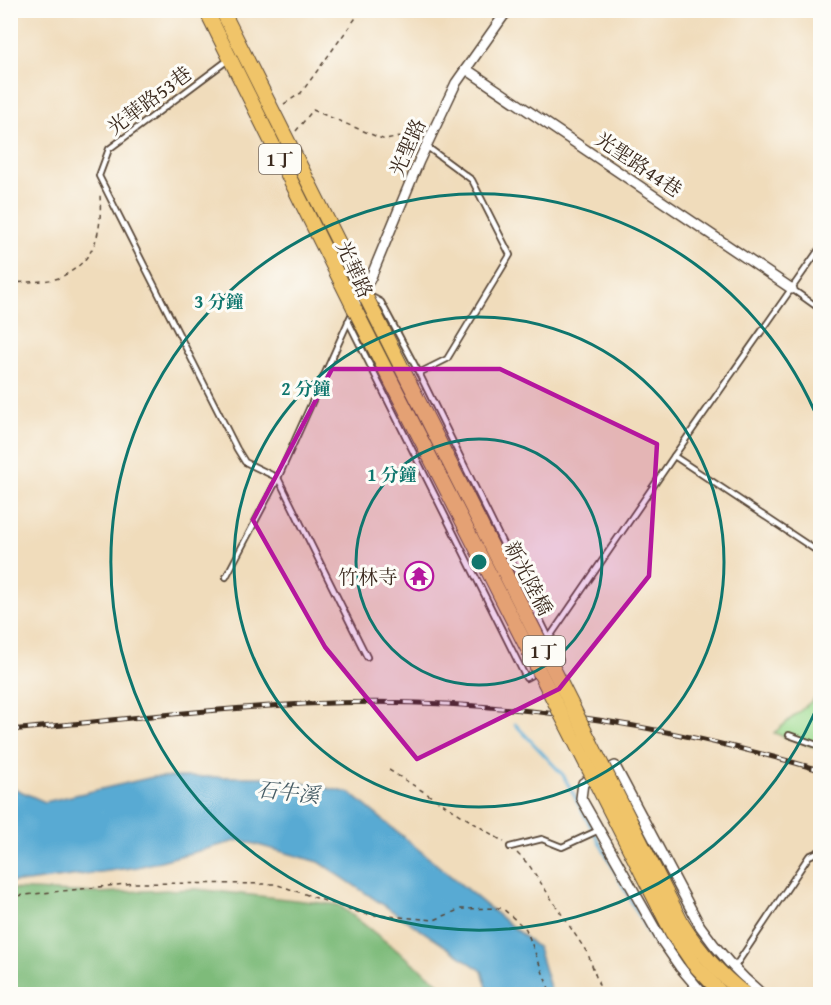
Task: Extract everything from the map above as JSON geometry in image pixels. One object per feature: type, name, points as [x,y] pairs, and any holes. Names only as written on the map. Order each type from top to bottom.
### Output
[{"type":"main road","name":"光華路","points":[[206,10],[231,58],[351,315]]},
{"type":"main road","name":"光華路","points":[[222,10],[364,293]]},
{"type":"main road","points":[[246,91],[259,84]]},
{"type":"main road","name":"新光陸橋","points":[[364,293],[682,924],[714,967],[745,994]]},
{"type":"main road","name":"新光陸橋","points":[[351,315],[672,932],[693,963],[723,994]]},
{"type":"street","name":"光聖路","points":[[351,315],[364,293],[427,143],[456,83],[504,15],[510,10]]},
{"type":"street","name":"光聖路44巷","points":[[466,69],[792,289]]},
{"type":"street","points":[[703,994],[662,941],[581,798],[583,783],[615,766],[700,926],[734,968],[762,994]]},
{"type":"lane","name":"光華路53巷","points":[[99,176],[109,149],[231,58]]},
{"type":"lane","points":[[419,373],[447,360],[510,255],[472,180],[427,143]]},
{"type":"lane","points":[[99,176],[245,462],[279,478],[367,657]]},
{"type":"lane","points":[[549,638],[820,248]]},
{"type":"lane","points":[[792,289],[820,309]]},
{"type":"lane","points":[[351,315],[526,678],[560,660],[419,373],[381,302],[364,293]]},
{"type":"lane","name":"光華路","points":[[226,577],[279,478],[351,315]]},
{"type":"lane","points":[[674,456],[820,553]]},
{"type":"lane","points":[[789,735],[820,746]]},
{"type":"lane","points":[[510,846],[542,839],[562,847],[599,830]]},
{"type":"lane","points":[[734,968],[809,856],[820,851]]},
{"type":"path","points":[[274,112],[301,93],[363,10]]},
{"type":"path","points":[[289,141],[313,110],[385,140],[401,137],[427,143]]},
{"type":"path","points":[[10,283],[60,278],[82,264],[96,244],[101,218],[99,176]]},
{"type":"path","points":[[389,770],[510,846],[529,865],[588,954],[602,994]]},
{"type":"path","points":[[10,899],[16,896],[134,882],[275,884],[364,914],[434,920],[461,909],[502,908],[526,928],[551,994]]},
{"type":"highlighted area","points":[[332,369],[500,369],[657,444],[649,576],[559,689],[417,759],[325,647],[253,520]]},
{"type":"green space","points":[[820,694],[820,749],[774,733]]},
{"type":"green space","points":[[10,889],[96,893],[196,889],[339,905],[441,985],[447,994],[11,994]]},
{"type":"water","name":"石牛溪","points":[[153,777],[274,777],[350,793],[538,948],[552,994],[489,994],[482,971],[319,862],[240,840],[138,867],[27,882],[11,882],[11,787],[45,802]]},
{"type":"waterway","points":[[515,724],[563,775],[651,938],[694,994]]},
{"type":"railway","points":[[10,730],[268,706],[370,702],[436,704],[501,708],[630,725],[694,738],[820,770]]},
{"type":"place","name":"竹林寺","points":[[419,576]]}]
